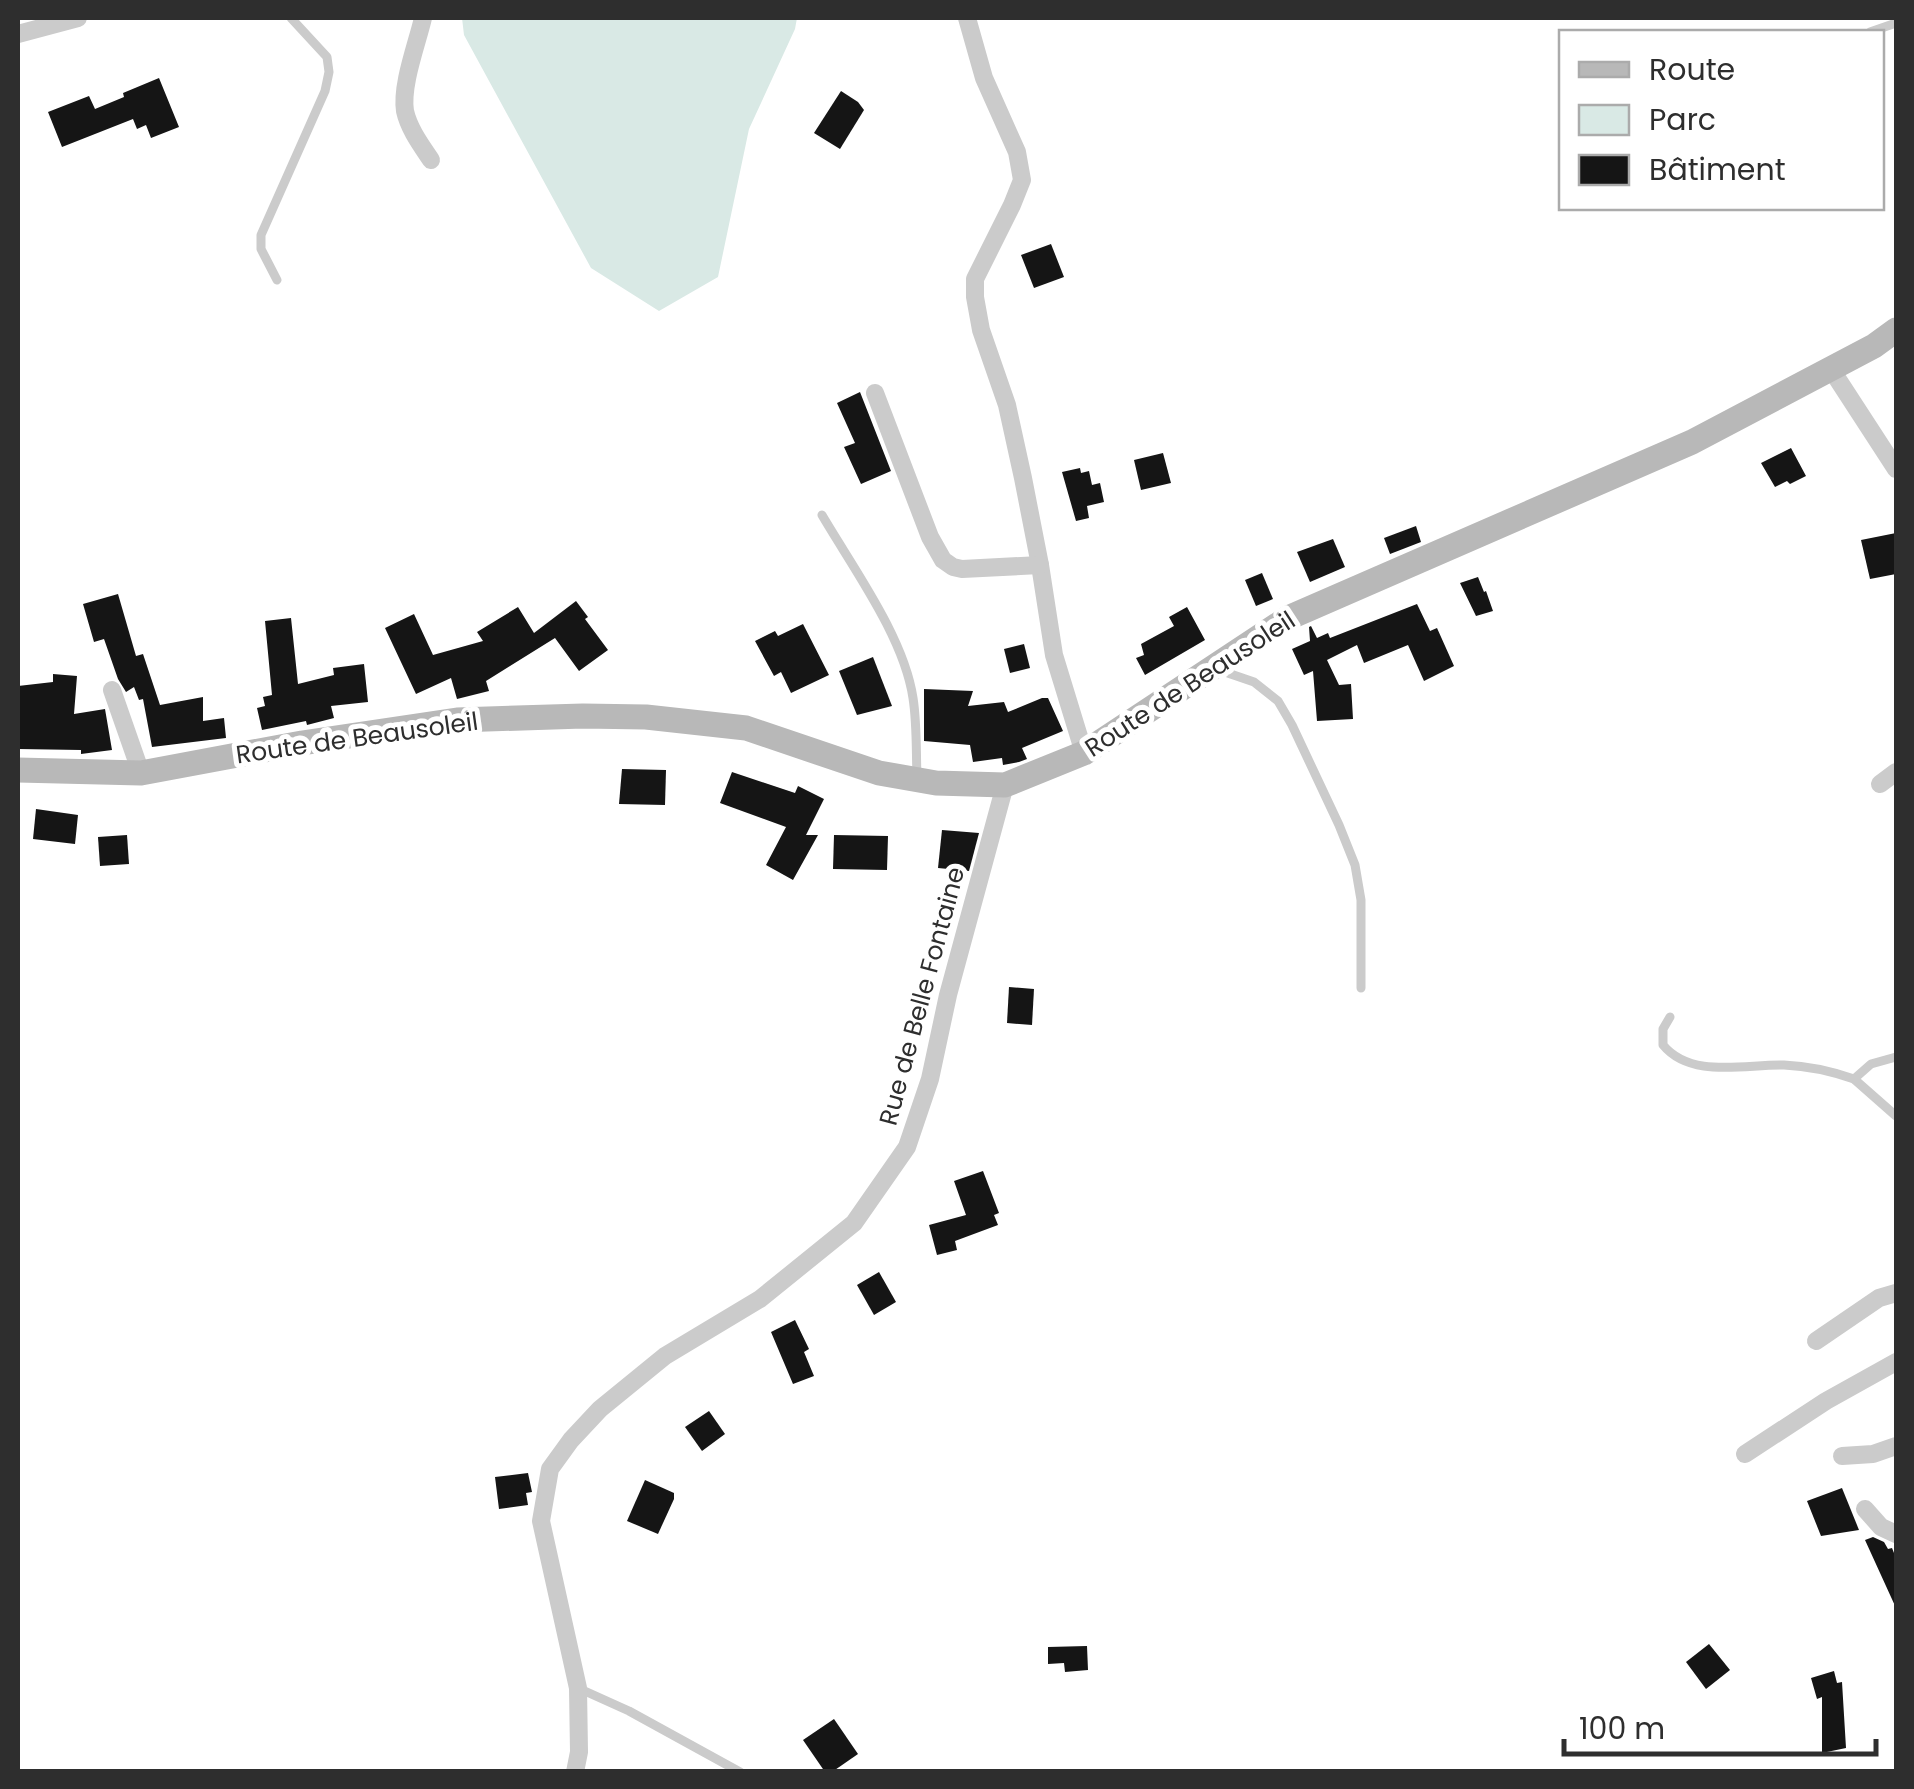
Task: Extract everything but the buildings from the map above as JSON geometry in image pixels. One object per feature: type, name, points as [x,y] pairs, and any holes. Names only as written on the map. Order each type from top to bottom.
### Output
[{"type":"street","points":[[18,34],[78,18]]},
{"type":"street","points":[[422,18],[404,109],[431,160]]},
{"type":"street","points":[[968,18],[984,78],[1017,152],[1022,180],[976,278],[975,297],[1006,405],[1040,565],[1054,654],[1084,753]]},
{"type":"street","name":"Route de Beausoleil","points":[[18,770],[141,772],[457,720],[584,716],[646,717],[746,728],[879,773],[936,783],[1005,785],[1084,753],[1288,618],[1692,442],[1874,346],[1896,330]]},
{"type":"street","points":[[1831,369],[1896,469]]},
{"type":"street","points":[[875,393],[930,537],[943,560],[962,568],[1040,565]]},
{"type":"street","points":[[112,690],[141,772]]},
{"type":"street","points":[[1880,784],[1896,772]]},
{"type":"street","name":"Rue de Belle Fontaine","points":[[576,1772],[578,1688],[541,1521],[550,1468],[600,1409],[665,1356],[760,1299],[854,1223],[908,1147],[930,1079],[948,995],[1005,785]]},
{"type":"street","points":[[1816,1342],[1879,1298],[1896,1294]]},
{"type":"street","points":[[1745,1454],[1826,1400],[1896,1362]]},
{"type":"street","points":[[1842,1456],[1874,1454],[1896,1446]]},
{"type":"street","points":[[1864,1509],[1882,1527],[1896,1534]]},
{"type":"lane","points":[[277,280],[261,249],[261,235],[324,91],[328,72],[327,56],[290,18]]},
{"type":"lane","points":[[822,515],[891,633],[906,668],[914,698],[917,780]]},
{"type":"lane","points":[[1211,668],[1254,682],[1278,701],[1292,725],[1355,865],[1361,900],[1362,988]]},
{"type":"lane","points":[[1670,1018],[1664,1029],[1663,1046],[1686,1063],[1812,1068],[1854,1079],[1896,1116]]},
{"type":"lane","points":[[1854,1079],[1871,1064],[1896,1056]]},
{"type":"lane","points":[[578,1688],[629,1711],[740,1772]]},
{"type":"green space","points":[[462,18],[797,18],[749,129],[718,277],[659,311],[591,268],[464,35]]}]
